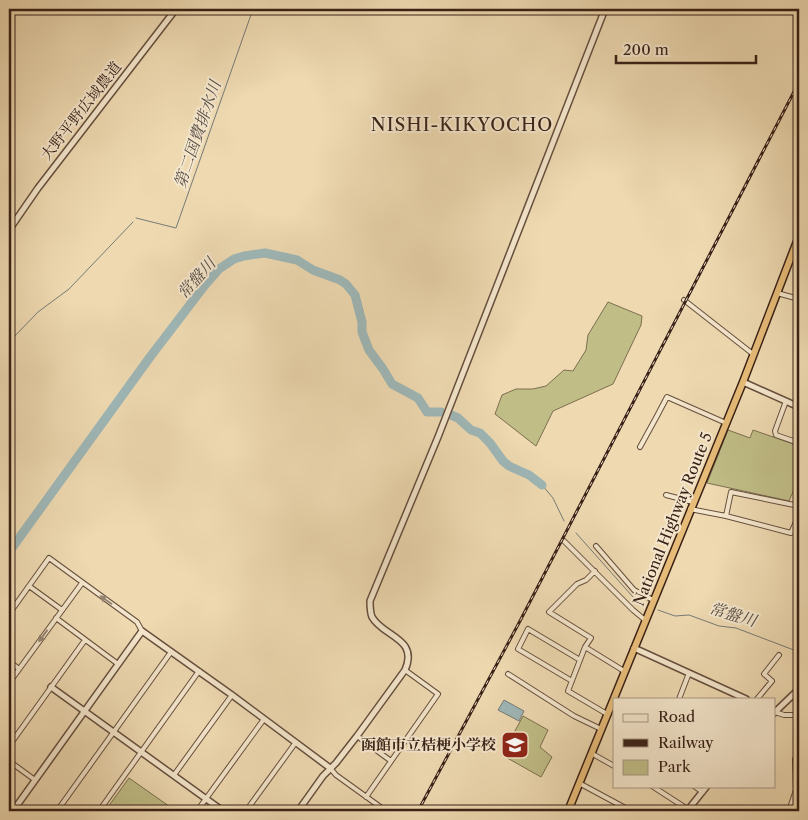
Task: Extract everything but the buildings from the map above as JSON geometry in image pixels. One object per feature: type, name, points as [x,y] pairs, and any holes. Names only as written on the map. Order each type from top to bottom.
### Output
[{"type":"highway","name":"National Highway Route 5","points":[[613,698],[743,382],[799,236]]},
{"type":"highway","name":"National Highway Route 5","points":[[568,811],[613,699]]},
{"type":"street","name":"大野平野広域農道","points":[[9,230],[38,188],[176,9]]},
{"type":"street","points":[[308,811],[300,809],[330,768],[357,736],[408,663],[408,654],[405,646],[373,618],[370,612],[370,601],[438,437],[605,9]]},
{"type":"street","points":[[777,293],[799,299]]},
{"type":"street","points":[[684,300],[753,354]]},
{"type":"street","points":[[743,382],[799,407]]},
{"type":"street","points":[[640,447],[666,397],[726,423]]},
{"type":"street","points":[[786,401],[774,431],[776,435],[799,443]]},
{"type":"street","points":[[726,516],[731,492],[799,506]]},
{"type":"street","points":[[666,495],[693,502]]},
{"type":"street","points":[[690,509],[791,532],[799,515]]},
{"type":"street","points":[[564,541],[645,620]]},
{"type":"street","points":[[596,546],[634,590],[653,600]]},
{"type":"street","points":[[9,614],[49,558],[137,622],[142,631],[264,718],[330,768],[336,775],[386,811]]},
{"type":"street","points":[[595,570],[586,580],[577,584],[548,612],[592,638],[585,647],[568,691],[607,714]]},
{"type":"street","points":[[9,683],[82,583]]},
{"type":"street","points":[[29,586],[62,610]]},
{"type":"street","points":[[56,618],[118,664]]},
{"type":"street","points":[[572,681],[518,649],[528,629],[580,660]]},
{"type":"street","points":[[12,811],[142,631]]},
{"type":"street","points":[[9,746],[85,640]]},
{"type":"street","points":[[585,647],[624,671]]},
{"type":"street","points":[[634,648],[744,698]]},
{"type":"street","points":[[57,811],[171,652]]},
{"type":"street","points":[[758,698],[772,680],[764,674],[779,655]]},
{"type":"street","points":[[9,661],[19,669]]},
{"type":"street","points":[[366,797],[438,694],[404,670]]},
{"type":"street","points":[[99,811],[199,671]]},
{"type":"street","points":[[679,698],[689,673]]},
{"type":"street","points":[[508,674],[574,716],[601,729]]},
{"type":"street","points":[[51,687],[223,811]]},
{"type":"street","points":[[776,712],[799,689]]},
{"type":"street","points":[[174,775],[232,695]]},
{"type":"street","points":[[776,713],[799,715]]},
{"type":"street","points":[[197,811],[264,718]]},
{"type":"street","points":[[357,736],[391,761]]},
{"type":"street","points":[[246,811],[296,742]]},
{"type":"street","points":[[592,753],[613,765]]},
{"type":"street","points":[[789,811],[796,790],[795,759],[799,757]]},
{"type":"street","points":[[9,761],[35,780]]},
{"type":"street","points":[[579,783],[630,811]]},
{"type":"street","points":[[655,788],[688,810],[706,788]]},
{"type":"street","points":[[697,788],[703,792]]},
{"type":"green space","points":[[608,302],[642,316],[641,325],[613,384],[553,411],[536,446],[495,414],[502,395],[516,389],[533,389],[546,386],[564,370],[573,371],[586,350],[588,335]]},
{"type":"green space","points":[[728,430],[750,438],[753,430],[799,446],[799,478],[789,501],[707,483]]},
{"type":"green space","points":[[523,716],[548,730],[540,747],[552,757],[541,777],[502,755]]},
{"type":"green space","points":[[129,778],[176,811],[105,811]]},
{"type":"water","points":[[504,700],[524,711],[519,721],[498,710]]},
{"type":"waterway","name":"第二国費排水川","points":[[136,218],[176,228],[253,9]]},
{"type":"waterway","name":"第二国費排水川","points":[[9,342],[38,312],[69,289],[133,222]]},
{"type":"waterway","name":"常盤川","points":[[9,552],[150,357],[205,285],[219,269],[234,259],[265,253],[297,260],[313,270],[346,284],[355,295],[362,322],[362,332],[369,350],[392,384],[418,398],[427,412],[441,412]]},
{"type":"waterway","name":"常盤川","points":[[451,415],[458,418],[471,430],[480,433],[509,466],[529,475],[542,485]]},
{"type":"waterway","name":"常盤川","points":[[542,485],[553,498],[564,521]]},
{"type":"waterway","name":"常盤川","points":[[576,533],[633,597],[643,605]]},
{"type":"waterway","name":"常盤川","points":[[658,610],[675,616],[689,615],[719,626],[736,628],[799,652]]},
{"type":"railway","points":[[418,811],[520,621],[799,82]]},
{"type":"place","name":"函館市立桔梗小学校","points":[[515,745]]},
{"type":"district","name":"NISHI-KIKYOCHO","points":[[462,125]]}]
